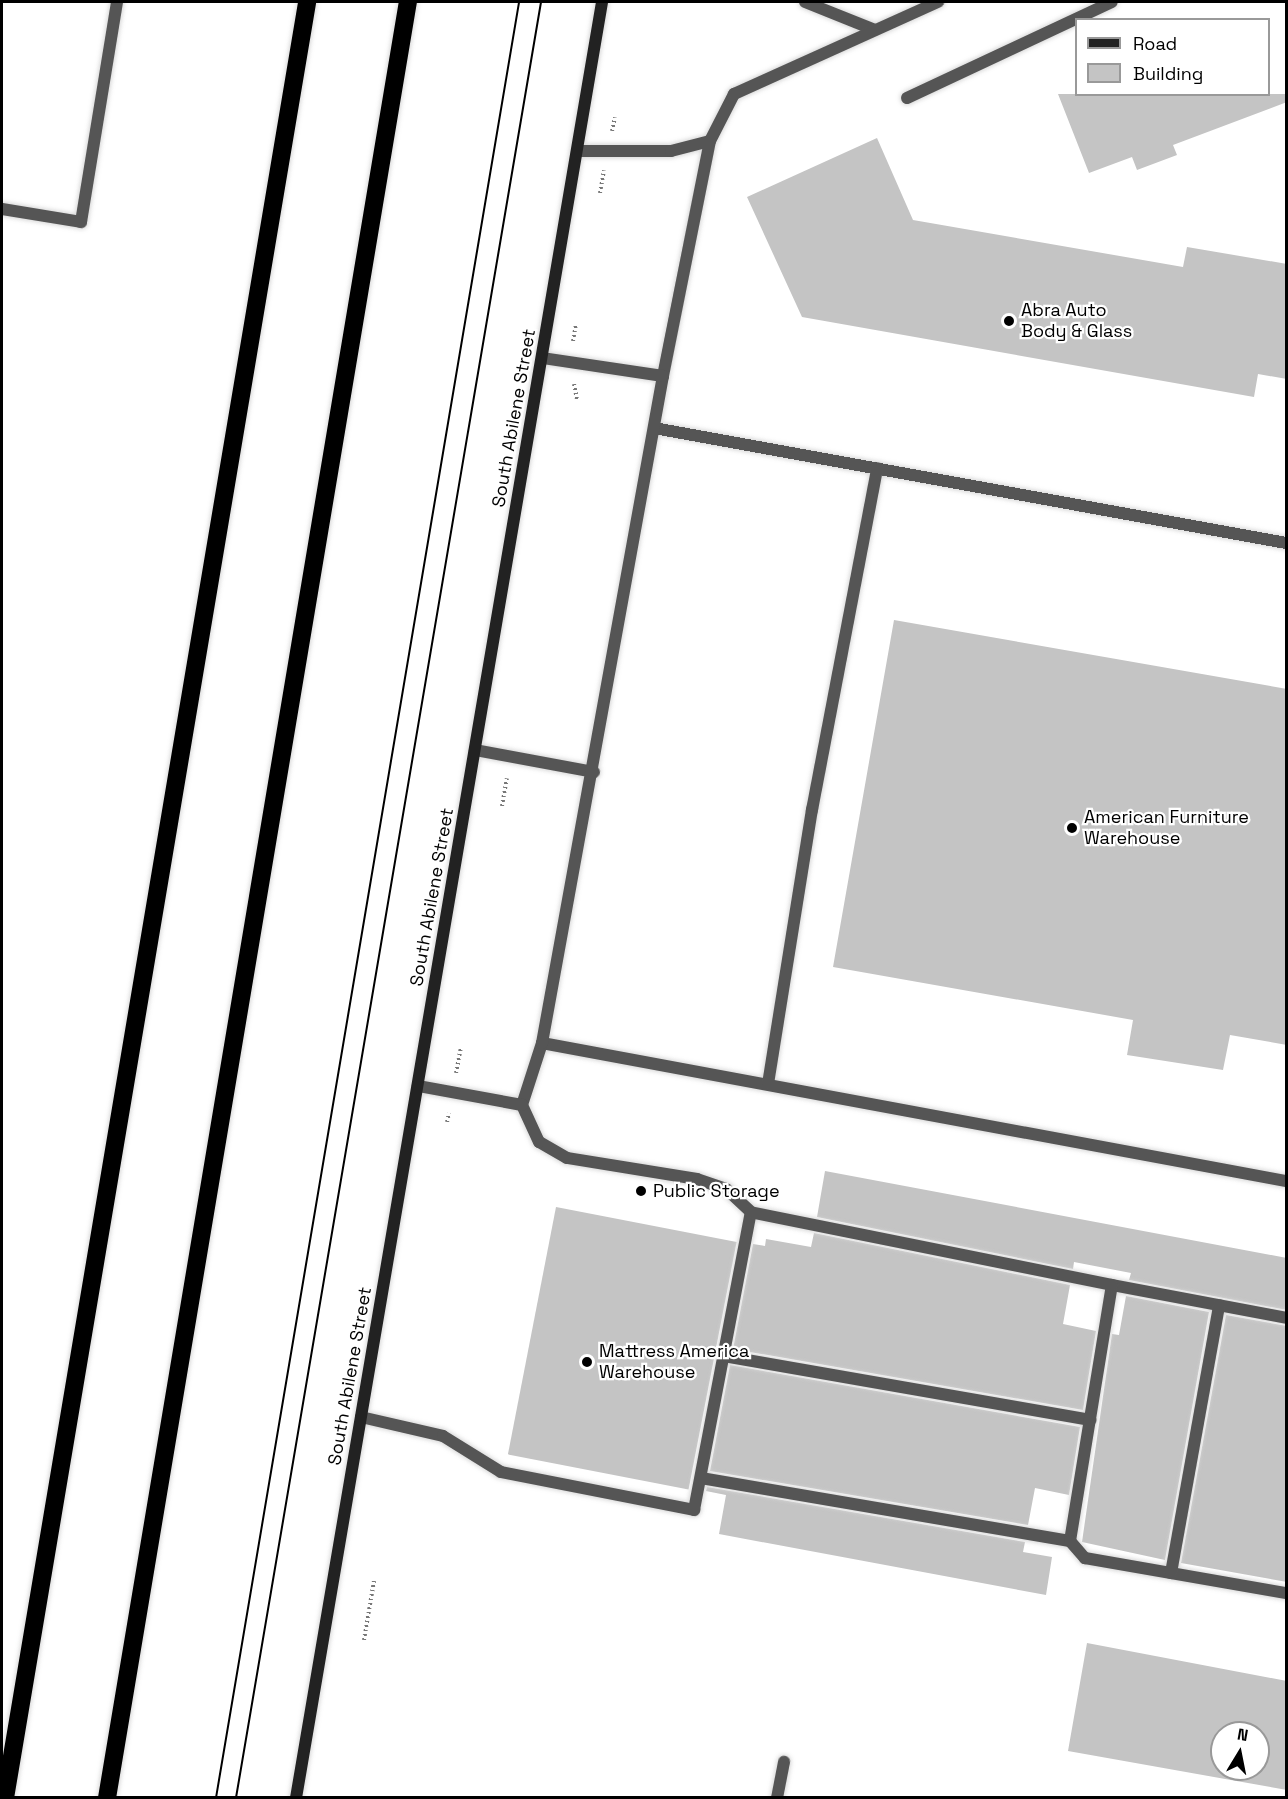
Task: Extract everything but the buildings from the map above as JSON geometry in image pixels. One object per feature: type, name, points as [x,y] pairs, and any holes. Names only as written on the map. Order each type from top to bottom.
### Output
[{"type":"highway","points":[[5,1797],[307,2]]},
{"type":"highway","points":[[107,1797],[408,2]]},
{"type":"street","name":"South Abilene Street","points":[[296,1797],[602,2]]},
{"type":"lane","points":[[2,209],[81,222],[117,2]]},
{"type":"lane","points":[[805,2],[875,30]]},
{"type":"lane","points":[[938,2],[734,94],[710,141],[663,376],[594,772],[542,1043],[522,1105],[539,1142],[567,1158],[697,1179],[726,1190],[751,1212],[1287,1318]]},
{"type":"lane","points":[[1078,18],[1112,2]]},
{"type":"lane","points":[[907,98],[1075,19]]},
{"type":"lane","points":[[578,151],[670,152],[710,141]]},
{"type":"lane","points":[[543,358],[663,376]]},
{"type":"lane","points":[[654,428],[1287,543]]},
{"type":"lane","points":[[768,1084],[812,810],[877,468]]},
{"type":"lane","points":[[475,750],[594,772]]},
{"type":"lane","points":[[542,1043],[1287,1181]]},
{"type":"lane","points":[[418,1086],[522,1105]]},
{"type":"lane","points":[[361,1417],[443,1436],[501,1472],[694,1510],[751,1212]]},
{"type":"lane","points":[[1070,1541],[1112,1285]]},
{"type":"lane","points":[[1171,1573],[1220,1305]]},
{"type":"lane","points":[[724,1356],[1090,1420]]},
{"type":"lane","points":[[701,1478],[1070,1541],[1085,1558],[1287,1593]]},
{"type":"lane","points":[[777,1797],[784,1762]]},
{"type":"path","points":[[363,1640],[374,1581]]},
{"type":"tram line","points":[[216,1798],[519,2]]},
{"type":"tram line","points":[[236,1798],[541,2]]},
{"type":"place","name":"Abra Auto Body & Glass","points":[[1009,321]]},
{"type":"place","name":"American Furniture Warehouse","points":[[1072,828]]},
{"type":"place","name":"Public Storage","points":[[641,1191]]},
{"type":"place","name":"Mattress America Warehouse","points":[[587,1362]]}]
